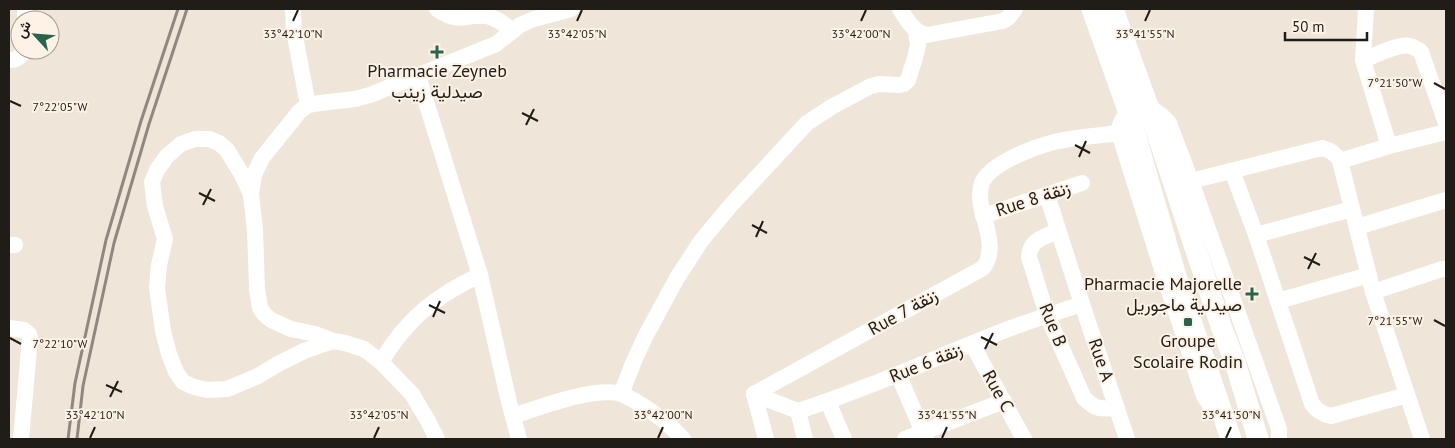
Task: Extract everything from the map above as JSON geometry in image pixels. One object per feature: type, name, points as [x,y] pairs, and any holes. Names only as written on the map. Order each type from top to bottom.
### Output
[{"type":"main road","points":[[1092,9],[1212,270],[1221,326],[1244,360],[1258,439]]},
{"type":"main road","points":[[1113,9],[1138,109],[1170,274],[1197,357],[1232,439]]},
{"type":"street","points":[[293,9],[294,31],[308,105]]},
{"type":"street","points":[[437,9],[456,18],[487,16],[498,20],[513,31]]},
{"type":"street","points":[[436,439],[412,394],[382,362],[364,349],[315,334],[290,329],[264,314],[260,308],[257,289],[255,230],[251,194],[254,175],[262,158],[299,112],[308,105],[355,99],[496,44],[520,25],[534,19],[571,9]]},
{"type":"street","points":[[900,9],[916,31],[921,34],[932,35],[1003,21],[1015,9]]},
{"type":"street","points":[[1079,9],[1092,9]]},
{"type":"street","points":[[1366,9],[1362,60],[1389,146]]},
{"type":"street","points":[[621,394],[645,338],[677,278],[701,241],[807,123],[833,106],[871,86],[879,84],[904,84],[908,80],[917,51],[916,31]]},
{"type":"street","points":[[1362,60],[1402,45],[1416,48],[1421,52],[1446,123]]},
{"type":"street","points":[[418,76],[480,274],[520,439]]},
{"type":"street","points":[[1170,274],[1119,133],[1121,121],[1138,109],[1161,115],[1169,123],[1191,181],[1212,270]]},
{"type":"street","points":[[1340,162],[1389,146],[1446,132]]},
{"type":"street","name":"Rue 7 زنقة","points":[[754,394],[983,268],[987,263],[990,251],[990,238],[983,216],[980,192],[986,175],[996,166],[1052,142],[1119,133]]},
{"type":"street","points":[[251,194],[241,172],[227,150],[219,143],[209,139],[195,139],[181,144],[156,170],[152,182],[153,194],[165,239],[159,265],[157,288],[163,331],[176,372],[184,382],[194,387],[207,390],[227,389],[256,377],[304,351],[333,341]]},
{"type":"street","points":[[1191,181],[1322,148],[1333,152],[1340,162],[1373,292],[1422,439]]},
{"type":"street","points":[[1232,171],[1256,235],[1312,404],[1317,411],[1330,416],[1407,395]]},
{"type":"street","name":"Rue 8 زنقة","points":[[983,216],[1082,183]]},
{"type":"street","name":"Rue A","points":[[1047,195],[1127,439]]},
{"type":"street","points":[[1357,227],[1446,200]]},
{"type":"street","points":[[1256,235],[1352,209]]},
{"type":"street","name":"Rue B","points":[[1058,231],[1033,243],[1030,250],[1029,258],[1047,315],[1084,398],[1093,407],[1100,409],[1117,408]]},
{"type":"street","points":[[1373,292],[1442,268],[1446,270]]},
{"type":"street","points":[[382,362],[393,343],[407,325],[449,291],[480,274]]},
{"type":"street","points":[[1278,301],[1369,275]]},
{"type":"street","name":"Rue 6 زنقة","points":[[798,412],[828,402],[999,332],[1082,304]]},
{"type":"street","points":[[9,328],[24,330],[29,334],[30,338],[20,439]]},
{"type":"street","name":"Rue C","points":[[972,344],[1024,439]]},
{"type":"street","points":[[1244,360],[1279,429],[1280,439]]},
{"type":"street","points":[[898,374],[924,435]]},
{"type":"street","points":[[513,416],[575,396],[595,393],[621,394],[652,410],[672,426],[683,439]]},
{"type":"street","points":[[754,394],[798,412],[805,439]]},
{"type":"street","points":[[754,394],[766,439]]},
{"type":"street","points":[[905,439],[924,435],[1004,401]]},
{"type":"street","points":[[828,402],[844,439]]},
{"type":"railway","points":[[68,439],[75,383],[106,240],[141,121],[178,9]]},
{"type":"railway","points":[[77,439],[83,386],[114,243],[149,124],[187,9]]},
{"type":"place","name":"Pharmacie Zeyneb صيدلية زينب","points":[[437,52]]},
{"type":"place","name":"Pharmacie Majorelle صيدلية ماجوريل","points":[[1252,294]]},
{"type":"place","name":"Groupe Scolaire Rodin","points":[[1188,322]]}]
